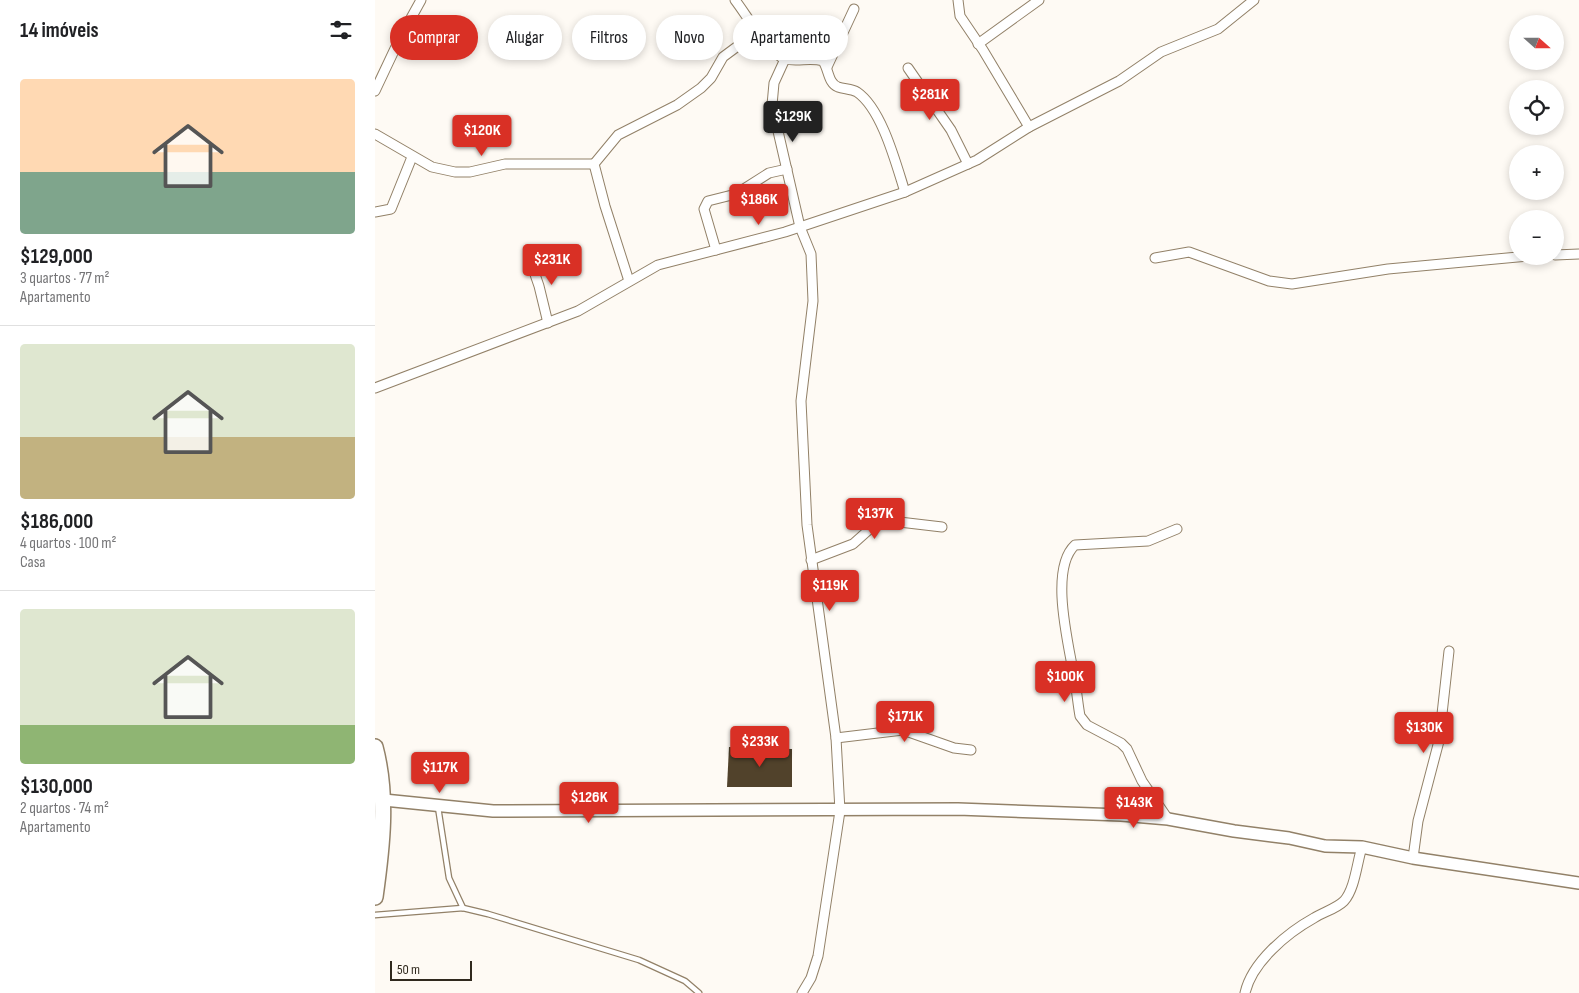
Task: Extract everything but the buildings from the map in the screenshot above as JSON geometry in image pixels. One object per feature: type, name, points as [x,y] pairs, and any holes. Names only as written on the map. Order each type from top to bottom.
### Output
[{"type":"highway","points":[[375,747],[384,800],[375,897]]},
{"type":"street","points":[[375,91],[400,38],[421,0]]},
{"type":"street","points":[[735,0],[746,15]]},
{"type":"street","points":[[958,0],[959,16],[1029,127]]},
{"type":"street","points":[[978,44],[1039,0]]},
{"type":"street","points":[[375,388],[578,311],[658,265],[800,227],[905,192],[968,164],[1029,127],[1119,81],[1161,52],[1218,29],[1255,0]]},
{"type":"street","points":[[827,67],[854,9]]},
{"type":"street","points":[[594,164],[618,135],[677,105],[701,88],[711,78],[723,58],[733,50]]},
{"type":"street","points":[[785,60],[774,83],[772,105],[800,227],[811,254],[813,301],[801,401],[807,525],[835,738],[840,811],[818,956],[811,978],[802,993]]},
{"type":"street","points":[[818,60],[827,67],[831,80],[836,86],[857,92],[873,110],[891,146],[905,192]]},
{"type":"street","points":[[908,68],[951,130],[968,164]]},
{"type":"street","points":[[375,134],[432,167],[455,172],[470,172],[505,164],[594,164]]},
{"type":"street","points":[[375,212],[391,208],[412,156]]},
{"type":"street","points":[[594,164],[629,282]]},
{"type":"street","points":[[716,250],[704,209],[709,201],[736,194],[769,173],[787,169]]},
{"type":"street","points":[[1155,258],[1189,252],[1269,282],[1292,284],[1388,269],[1509,258]]},
{"type":"street","points":[[1564,255],[1579,254]]},
{"type":"street","points":[[529,258],[539,286],[548,323]]},
{"type":"street","points":[[811,560],[853,544],[871,527],[891,521],[942,527]]},
{"type":"street","points":[[1168,818],[1142,781],[1127,749],[1121,742],[1087,725],[1080,716],[1061,606],[1064,569],[1075,545],[1148,541],[1177,529]]},
{"type":"street","points":[[1413,858],[1418,821],[1439,741],[1449,651]]},
{"type":"street","points":[[835,738],[903,730],[954,748],[971,750]]},
{"type":"street","points":[[384,800],[437,807],[520,812],[840,811],[958,808],[1057,811],[1168,818],[1234,831],[1289,838],[1325,846],[1362,847],[1413,858],[1579,882]]},
{"type":"street","points":[[1245,993],[1260,963],[1287,938],[1313,918],[1344,900],[1350,890],[1362,847]]},
{"type":"lane","points":[[437,807],[449,878],[463,908]]},
{"type":"lane","points":[[375,915],[463,908],[519,922],[639,960],[685,981],[699,993]]}]
